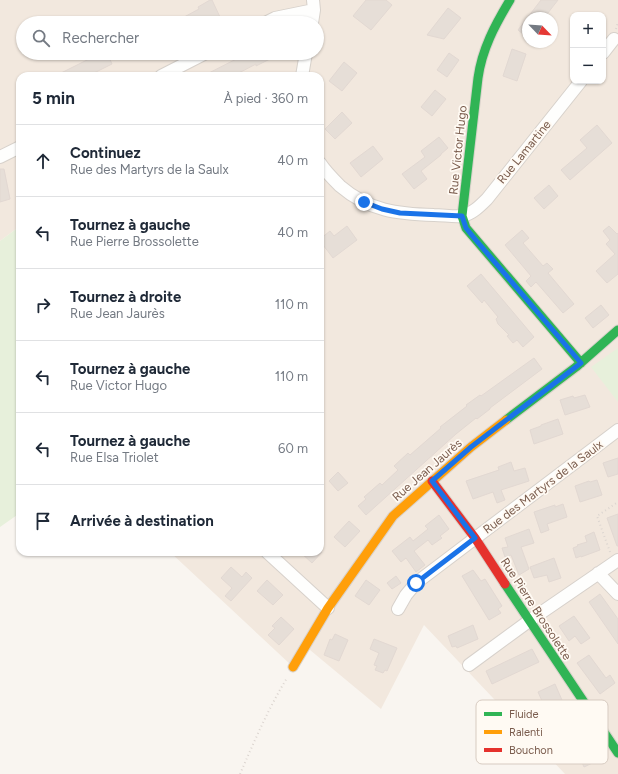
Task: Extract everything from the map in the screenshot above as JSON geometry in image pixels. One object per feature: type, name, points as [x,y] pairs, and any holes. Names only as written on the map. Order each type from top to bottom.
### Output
[{"type":"street","name":"Rue Victor Hugo","points":[[462,216],[478,78],[482,58],[500,16],[510,0]]},
{"type":"street","points":[[280,16],[316,3]]},
{"type":"street","points":[[313,16],[316,3]]},
{"type":"street","points":[[606,49],[614,39]]},
{"type":"street","points":[[169,72],[192,60]]},
{"type":"street","points":[[303,72],[305,60]]},
{"type":"street","name":"Rue Lamartine","points":[[462,216],[476,210],[487,199],[579,84]]},
{"type":"street","points":[[0,157],[16,149]]},
{"type":"street","points":[[324,168],[334,180],[348,192],[364,202],[382,209],[400,213],[462,216],[466,228],[581,363]]},
{"type":"street","name":"Rue Jean Jaurès","points":[[294,667],[328,608],[393,516],[471,447],[581,363],[618,330]]},
{"type":"street","name":"Rue des Martyrs de la Saulx","points":[[398,609],[406,595],[416,583],[618,430]]},
{"type":"street","name":"Rue Pierre Brossolette","points":[[432,481],[475,538],[583,700]]},
{"type":"street","points":[[271,556],[328,608]]},
{"type":"street","points":[[468,665],[616,561]]},
{"type":"street","points":[[598,573],[618,594]]},
{"type":"street","name":"Rue Pierre Brossolette","points":[[608,737],[618,752]]},
{"type":"path","points":[[616,561],[597,516],[618,502]]},
{"type":"path","points":[[240,774],[274,700],[294,667]]},
{"type":"shaded area","points":[[0,0],[618,0],[618,774],[565,774],[556,764],[608,764],[608,700],[495,700],[424,625],[381,709],[304,645],[291,665],[174,556],[324,556],[324,72],[16,72],[16,229],[0,241]]},
{"type":"green space","points":[[16,229],[16,516],[0,527],[0,241]]},
{"type":"green space","points":[[618,348],[618,402],[591,367]]},
{"type":"building","points":[[212,0],[220,16],[186,16],[199,9],[198,7]]},
{"type":"building","points":[[366,0],[386,0],[392,5],[371,30],[353,16]]},
{"type":"building","points":[[541,0],[558,0],[549,12],[532,12]]},
{"type":"building","points":[[448,8],[461,18],[444,39],[427,35]]},
{"type":"building","points":[[522,25],[522,33],[518,30]]},
{"type":"building","points":[[512,49],[526,54],[517,81],[503,76]]},
{"type":"building","points":[[449,53],[459,60],[447,77],[437,70]]},
{"type":"building","points":[[87,60],[110,60],[112,64],[96,72],[63,72]]},
{"type":"building","points":[[234,60],[268,60],[241,72],[211,72]]},
{"type":"building","points":[[344,62],[357,73],[342,91],[329,81]]},
{"type":"building","points":[[435,90],[446,99],[432,116],[421,107]]},
{"type":"building","points":[[342,112],[352,123],[335,139],[325,129]]},
{"type":"building","points":[[597,125],[612,143],[570,180],[561,170],[587,148],[580,140]]},
{"type":"building","points":[[439,137],[448,148],[421,171],[427,179],[414,189],[402,174],[425,157],[421,151]]},
{"type":"building","points":[[373,146],[383,159],[361,177],[350,163]]},
{"type":"building","points":[[0,169],[4,169],[10,199],[0,202]]},
{"type":"building","points":[[549,185],[558,196],[544,209],[534,198]]},
{"type":"building","points":[[347,226],[357,240],[333,258],[324,246],[324,236],[330,231],[334,236]]},
{"type":"building","points":[[609,226],[617,234],[618,233],[618,274],[607,283],[596,271],[615,254],[606,244],[610,240],[603,231]]},
{"type":"building","points":[[522,230],[529,238],[523,243],[543,266],[547,263],[553,269],[548,273],[574,304],[563,313],[536,282],[531,287],[526,281],[531,276],[505,245]]},
{"type":"building","points":[[481,274],[534,337],[523,347],[517,340],[513,343],[507,336],[509,335],[498,324],[496,319],[498,317],[484,300],[482,303],[467,286]]},
{"type":"building","points":[[601,305],[609,315],[593,328],[585,318]]},
{"type":"building","points":[[534,358],[542,369],[456,434],[366,515],[358,506],[366,499],[364,497],[380,483],[382,485],[398,470],[394,466],[408,453],[410,455],[441,428],[440,427],[467,406],[466,405]]},
{"type":"building","points":[[585,395],[590,407],[565,415],[560,400],[573,396],[574,398]]},
{"type":"building","points":[[558,419],[563,434],[534,444],[530,430]]},
{"type":"building","points":[[618,458],[618,474],[608,477],[603,463]]},
{"type":"building","points":[[511,462],[514,471],[525,468],[529,481],[501,490],[505,500],[497,503],[493,492],[473,499],[466,481],[499,470],[498,467]]},
{"type":"building","points":[[338,472],[348,483],[338,491],[329,481]]},
{"type":"building","points":[[597,480],[602,495],[580,502],[575,486]]},
{"type":"building","points":[[563,504],[567,517],[547,524],[549,530],[541,533],[534,512]]},
{"type":"building","points":[[618,514],[618,546],[617,546],[607,518]]},
{"type":"building","points":[[439,515],[449,529],[440,536],[442,538],[432,545],[428,540],[414,551],[425,565],[416,572],[406,558],[401,562],[392,551],[410,537],[413,541],[428,529],[425,526]]},
{"type":"building","points":[[349,521],[360,531],[345,547],[334,537]]},
{"type":"building","points":[[529,529],[534,543],[521,547],[529,569],[519,575],[511,555],[505,557],[502,548],[508,547],[505,538]]},
{"type":"building","points":[[594,532],[600,550],[576,558],[573,548],[587,542],[585,536]]},
{"type":"building","points":[[304,556],[318,556],[312,563]]},
{"type":"building","points":[[554,558],[561,578],[549,582],[547,575],[534,578],[530,567]]},
{"type":"building","points":[[231,567],[242,577],[246,572],[252,578],[231,601],[225,596],[232,588],[221,578]]},
{"type":"building","points":[[473,570],[481,581],[485,579],[502,606],[498,609],[501,613],[489,620],[462,576]]},
{"type":"building","points":[[396,576],[401,583],[392,589],[387,583]]},
{"type":"building","points":[[267,580],[283,595],[273,605],[257,591]]},
{"type":"building","points":[[366,580],[380,590],[369,605],[355,596]]},
{"type":"building","points":[[600,594],[618,619],[618,644],[589,602]]},
{"type":"building","points":[[574,616],[590,638],[581,644],[575,636],[569,641],[559,626]]},
{"type":"building","points":[[281,617],[294,629],[279,645],[268,635],[275,628],[272,626]]},
{"type":"building","points":[[473,625],[478,639],[457,648],[456,646],[452,647],[448,636]]},
{"type":"building","points":[[335,634],[348,640],[339,661],[324,655],[330,639],[332,640]]},
{"type":"building","points":[[374,639],[397,648],[387,671],[385,670],[383,673],[375,670],[377,666],[374,665],[379,653],[370,649]]},
{"type":"building","points":[[532,649],[539,662],[492,684],[486,671]]},
{"type":"building","points":[[589,655],[606,678],[610,675],[615,683],[600,694],[577,663]]},
{"type":"building","points":[[555,684],[562,700],[542,700],[538,692]]},
{"type":"building","points":[[583,764],[590,764],[584,767]]},
{"type":"traffic: fast","points":[[510,0],[490,38],[480,67],[462,216],[466,228],[581,363]]},
{"type":"traffic: fast","points":[[506,420],[576,367],[618,330]]},
{"type":"traffic: fast","points":[[505,584],[583,700]]},
{"type":"traffic: fast","points":[[608,738],[618,753]]},
{"type":"traffic: slow","points":[[293,667],[328,608],[393,516],[471,447],[506,420]]},
{"type":"traffic: jam","points":[[432,481],[475,538],[505,584]]},
{"type":"route","points":[[364,202],[382,209],[400,213],[462,216],[466,228],[581,363],[471,447],[432,481],[475,538],[416,583]]}]
